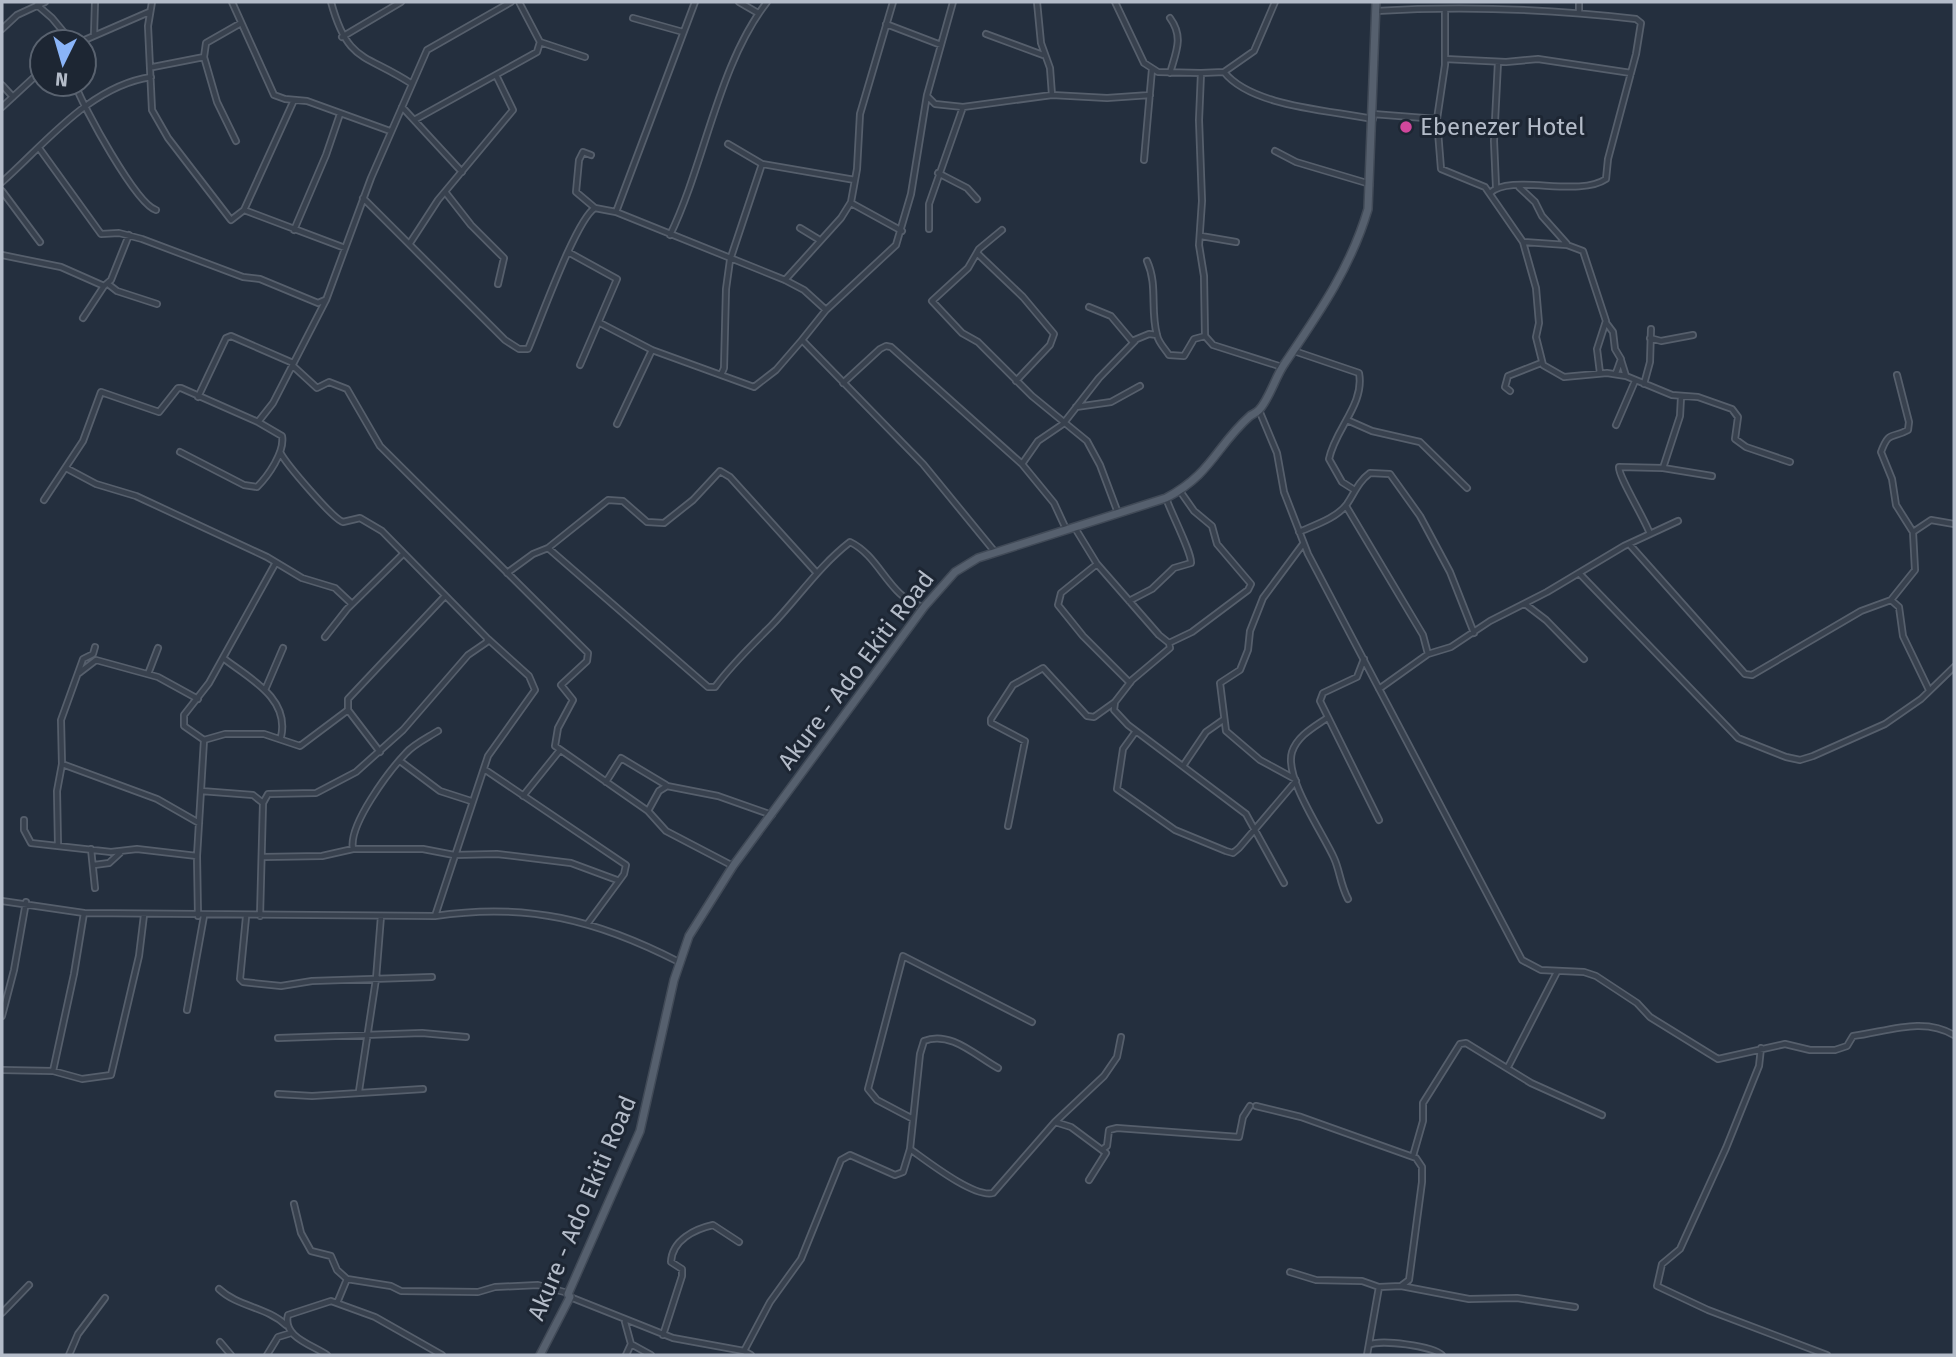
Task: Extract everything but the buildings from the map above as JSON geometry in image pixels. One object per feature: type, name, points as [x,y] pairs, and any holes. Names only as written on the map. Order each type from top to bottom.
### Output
[{"type":"main road","name":"Akure - Ado Ekiti Road","points":[[540,1355],[569,1295],[646,1114],[679,962],[689,936],[733,866],[924,607],[955,572],[995,552],[1118,514],[1180,491],[1204,472],[1249,417],[1259,410],[1282,367],[1342,277],[1357,245],[1368,209],[1376,2]]},
{"type":"street","points":[[2,29],[17,15],[45,2]]},
{"type":"street","points":[[94,28],[95,2]]},
{"type":"street","points":[[152,2],[149,12],[152,110],[167,138],[227,218],[233,219],[244,210],[294,100]]},
{"type":"street","points":[[232,2],[274,95],[307,101],[390,131]]},
{"type":"street","points":[[331,2],[342,37],[361,57],[412,84]]},
{"type":"street","points":[[342,37],[401,2]]},
{"type":"street","points":[[258,422],[273,403],[326,300],[390,131],[430,46],[510,2]]},
{"type":"street","points":[[519,2],[540,42],[585,57]]},
{"type":"street","points":[[616,212],[695,2]]},
{"type":"street","points":[[739,2],[758,13]]},
{"type":"street","points":[[670,236],[715,113],[758,13],[767,2]]},
{"type":"street","points":[[785,280],[818,239],[841,218],[851,202],[860,114],[893,2]]},
{"type":"street","points":[[600,323],[652,350],[754,387],[776,370],[826,310],[893,250],[902,231],[927,95],[953,2]]},
{"type":"street","points":[[1037,2],[1043,55],[1050,68],[1052,95]]},
{"type":"street","points":[[1115,2],[1137,51],[1152,69],[1201,73],[1224,72],[1254,51],[1275,2]]},
{"type":"street","points":[[1496,10],[1497,2]]},
{"type":"street","points":[[1579,2],[1579,13]]},
{"type":"street","points":[[37,5],[60,28]]},
{"type":"street","points":[[1445,9],[1445,59],[1437,119],[1441,169],[1482,186],[1490,193],[1523,242],[1536,288],[1539,323],[1536,337],[1541,363],[1564,377],[1616,373],[1681,397],[1698,397],[1735,410],[1738,417],[1735,439],[1746,447],[1790,462]]},
{"type":"street","points":[[1375,11],[1445,9],[1579,13],[1636,19],[1641,23],[1631,74],[1608,159],[1606,178],[1572,188],[1496,187],[1490,193]]},
{"type":"street","points":[[98,33],[149,12]]},
{"type":"street","points":[[633,18],[682,32]]},
{"type":"street","points":[[1170,18],[1178,28],[1180,42],[1170,72]]},
{"type":"street","points":[[236,141],[217,102],[204,57],[206,43],[241,23]]},
{"type":"street","points":[[886,24],[941,44]]},
{"type":"street","points":[[986,34],[1043,55]]},
{"type":"street","points":[[416,119],[537,51],[540,42]]},
{"type":"street","points":[[152,67],[204,57]]},
{"type":"street","points":[[1445,59],[1498,62],[1538,59],[1631,74]]},
{"type":"street","points":[[1496,187],[1494,108],[1498,62]]},
{"type":"street","points":[[1144,160],[1152,69]]},
{"type":"street","points":[[1224,72],[1237,86],[1297,106],[1373,116],[1437,119]]},
{"type":"street","points":[[1201,73],[1199,245],[1205,276],[1205,335],[1213,345],[1282,367]]},
{"type":"street","points":[[410,243],[422,220],[513,110],[496,75]]},
{"type":"street","points":[[2,182],[84,107],[138,79],[151,78]]},
{"type":"street","points":[[2,107],[28,83]]},
{"type":"street","points":[[2,85],[13,97]]},
{"type":"street","points":[[925,108],[935,104],[963,107],[1052,95],[1107,98],[1150,94]]},
{"type":"street","points":[[927,95],[935,104]]},
{"type":"street","points":[[80,98],[140,199],[156,210]]},
{"type":"street","points":[[285,99],[291,109]]},
{"type":"street","points":[[402,107],[416,119],[462,172]]},
{"type":"street","points":[[929,229],[929,204],[963,107]]},
{"type":"street","points":[[294,230],[327,155],[340,114]]},
{"type":"street","points":[[728,144],[762,164],[855,180]]},
{"type":"street","points":[[39,148],[101,234],[129,235],[177,253],[194,256],[243,277],[260,279],[318,303],[326,300]]},
{"type":"street","points":[[1275,151],[1296,162],[1370,185]]},
{"type":"street","points":[[591,155],[583,152],[579,160],[576,192],[595,208],[616,212],[670,236],[785,280],[811,296],[826,310]]},
{"type":"street","points":[[721,375],[724,368],[726,289],[730,260],[762,164]]},
{"type":"street","points":[[938,173],[967,188],[977,199]]},
{"type":"street","points":[[1519,187],[1535,202],[1542,216],[1567,244]]},
{"type":"street","points":[[2,191],[40,242]]},
{"type":"street","points":[[446,193],[471,225],[504,258],[498,284]]},
{"type":"street","points":[[363,198],[505,340],[519,349],[528,349],[568,252],[587,213],[595,208]]},
{"type":"street","points":[[851,202],[902,231]]},
{"type":"street","points":[[244,210],[345,248]]},
{"type":"street","points":[[800,228],[818,239]]},
{"type":"street","points":[[1002,230],[979,249],[968,268],[932,301],[962,333],[978,342],[1016,381],[1091,446],[1118,514]]},
{"type":"street","points":[[83,318],[106,285],[129,235]]},
{"type":"street","points":[[1201,236],[1236,242]]},
{"type":"street","points":[[1523,242],[1567,244],[1583,251],[1626,376]]},
{"type":"street","points":[[568,252],[617,279],[580,365]]},
{"type":"street","points":[[978,254],[1023,297],[1054,334],[1050,345],[1016,381]]},
{"type":"street","points":[[2,255],[61,267],[117,291],[157,304]]},
{"type":"street","points":[[1147,261],[1154,283],[1152,295],[1157,335],[1169,355],[1185,356],[1194,339],[1205,335]]},
{"type":"street","points":[[1089,307],[1111,316],[1135,341]]},
{"type":"street","points":[[1600,373],[1597,349],[1606,321]]},
{"type":"street","points":[[1644,384],[1650,362],[1651,329]]},
{"type":"street","points":[[1022,464],[1038,441],[1063,424],[1135,341],[1149,334],[1157,335]]},
{"type":"street","points":[[1650,338],[1661,341],[1693,335]]},
{"type":"street","points":[[198,397],[226,338],[231,336],[293,364],[317,388],[329,382],[347,389],[380,446],[589,655],[587,661],[561,685],[573,700],[554,739],[555,746],[648,811],[666,831],[733,866]]},
{"type":"street","points":[[802,340],[923,464],[995,552]]},
{"type":"street","points":[[843,383],[886,345],[917,368],[1022,464],[1054,503],[1066,530]]},
{"type":"street","points":[[617,424],[652,350]]},
{"type":"street","points":[[1294,351],[1359,373],[1361,389],[1338,433],[1329,459],[1342,482],[1353,489]]},
{"type":"street","points":[[1616,373],[1621,359]]},
{"type":"street","points":[[1510,391],[1505,387],[1508,376],[1541,363]]},
{"type":"street","points":[[1630,545],[1745,674],[1752,675],[1861,611],[1891,600],[1915,570],[1913,532],[1896,505],[1892,479],[1881,452],[1887,438],[1893,433],[1908,429],[1909,422],[1896,375]]},
{"type":"street","points":[[1616,425],[1635,381]]},
{"type":"street","points":[[1075,407],[1102,405],[1140,386]]},
{"type":"street","points":[[44,499],[83,441],[101,392],[159,412],[178,388],[258,422],[282,436],[280,453],[262,482],[254,487],[180,452]]},
{"type":"street","points":[[1663,468],[1680,416],[1681,397]]},
{"type":"street","points":[[1259,410],[1276,453],[1284,492],[1303,543],[1450,819],[1512,943],[1528,965],[1558,972],[1584,972],[1597,976],[1637,1003],[1650,1017],[1712,1057],[1723,1058],[1785,1044],[1810,1050],[1835,1051],[1847,1046],[1853,1036],[1908,1026],[1939,1028],[1954,1035]]},
{"type":"street","points":[[1347,420],[1372,431],[1420,442],[1467,488]]},
{"type":"street","points":[[280,453],[332,516],[343,522],[360,518],[382,531],[402,555],[529,676],[535,690],[503,733],[484,769],[471,801],[435,916]]},
{"type":"street","points":[[1650,534],[1642,513],[1618,470],[1619,467],[1631,466],[1651,470],[1663,468],[1712,476]]},
{"type":"street","points":[[66,468],[96,484],[136,496],[267,557],[302,578],[335,588],[352,604]]},
{"type":"street","points":[[507,573],[533,554],[548,548],[608,500],[623,501],[647,522],[664,523],[693,500],[720,471],[730,477],[816,572]]},
{"type":"street","points":[[1299,532],[1330,518],[1346,506],[1353,489],[1370,473],[1386,471],[1396,478],[1450,572],[1474,633]]},
{"type":"street","points":[[1169,643],[1192,632],[1248,590],[1251,584],[1217,544],[1212,526],[1194,511],[1180,491]]},
{"type":"street","points":[[1129,601],[1152,589],[1174,568],[1191,563],[1191,553],[1178,533],[1166,498]]},
{"type":"street","points":[[1346,506],[1423,635],[1428,654]]},
{"type":"street","points":[[1913,532],[1931,520],[1954,524]]},
{"type":"street","points":[[1379,689],[1428,654],[1451,648],[1490,621],[1678,521]]},
{"type":"street","points":[[1009,826],[1024,741],[991,723],[991,719],[1013,685],[1043,668],[1087,716],[1094,717],[1115,702],[1130,683],[1170,648],[1169,643],[1097,564],[1075,528]]},
{"type":"street","points":[[548,548],[708,687],[715,687],[731,665],[773,625],[816,572],[850,542],[861,547],[906,601],[924,607]]},
{"type":"street","points":[[1295,780],[1260,760],[1226,731],[1220,682],[1240,670],[1248,650],[1250,631],[1263,598],[1303,543]]},
{"type":"street","points":[[325,637],[352,604],[402,555]]},
{"type":"street","points":[[205,740],[184,726],[182,720],[223,658],[275,564]]},
{"type":"street","points":[[1097,564],[1061,593],[1058,606],[1130,683]]},
{"type":"street","points":[[1578,573],[1738,738],[1786,757],[1800,760],[1813,756],[1885,724],[1902,714],[1954,667]]},
{"type":"street","points":[[380,752],[360,721],[348,710],[348,699],[445,596]]},
{"type":"street","points":[[1891,600],[1899,607],[1903,636],[1929,690]]},
{"type":"street","points":[[1525,604],[1546,620],[1584,659]]},
{"type":"street","points":[[260,916],[263,803],[268,794],[316,793],[356,772],[403,730],[468,655],[486,642],[487,638]]},
{"type":"street","points":[[58,845],[57,791],[62,764],[61,720],[83,659],[90,657],[95,647]]},
{"type":"street","points":[[148,674],[158,648]]},
{"type":"street","points":[[265,690],[284,648]]},
{"type":"street","points":[[223,658],[265,690],[278,706],[283,727],[281,737]]},
{"type":"street","points":[[1364,659],[1357,677],[1321,696],[1327,718],[1343,744],[1379,820]]},
{"type":"street","points":[[78,674],[96,660],[169,681],[198,699]]},
{"type":"street","points":[[1115,702],[1117,715],[1246,814],[1257,829],[1284,883]]},
{"type":"street","points":[[205,740],[225,734],[264,734],[281,737],[300,747],[348,710]]},
{"type":"street","points":[[1327,718],[1310,730],[1294,749],[1295,780],[1336,862],[1338,878],[1348,899]]},
{"type":"street","points":[[1183,765],[1206,732],[1223,720]]},
{"type":"street","points":[[353,849],[351,842],[367,805],[400,761],[414,747],[438,731]]},
{"type":"street","points":[[1136,731],[1125,743],[1121,759],[1116,784],[1122,795],[1146,807],[1189,838],[1226,851],[1233,853],[1257,829],[1295,780]]},
{"type":"street","points":[[187,1010],[201,916],[197,856],[205,740]]},
{"type":"street","points":[[523,796],[561,750]]},
{"type":"street","points":[[606,782],[621,758],[667,786],[718,796],[772,815]]},
{"type":"street","points":[[400,761],[440,792],[471,801]]},
{"type":"street","points":[[62,764],[157,799],[198,822]]},
{"type":"street","points":[[484,769],[577,835],[623,860],[626,869],[588,923]]},
{"type":"street","points":[[648,811],[659,791],[667,786]]},
{"type":"street","points":[[201,791],[253,795],[263,803]]},
{"type":"street","points":[[24,820],[24,830],[31,843],[121,853],[137,849],[197,856]]},
{"type":"street","points":[[91,849],[95,888]]},
{"type":"street","points":[[262,857],[322,856],[353,849],[424,849],[453,855],[497,854],[571,863],[617,880]]},
{"type":"street","points":[[94,864],[109,863],[121,853]]},
{"type":"street","points":[[2,901],[26,902],[83,913],[144,915],[435,916],[470,911],[552,914],[588,923],[679,962]]},
{"type":"street","points":[[2,1016],[16,961],[26,902]]},
{"type":"street","points":[[52,1070],[74,974],[83,913]]},
{"type":"street","points":[[2,1070],[52,1070],[82,1079],[111,1075],[139,956],[144,915]]},
{"type":"street","points":[[246,916],[240,979],[243,982],[281,986],[312,981],[432,977]]},
{"type":"street","points":[[359,1091],[376,979],[381,916]]},
{"type":"street","points":[[913,1119],[877,1100],[868,1089],[903,956],[1032,1022]]},
{"type":"street","points":[[1508,1068],[1558,972]]},
{"type":"street","points":[[278,1038],[436,1033],[466,1037]]},
{"type":"street","points":[[744,1351],[770,1302],[801,1259],[841,1160],[850,1155],[899,1175],[910,1149],[924,1041],[940,1037],[968,1049],[998,1068]]},
{"type":"street","points":[[910,1149],[950,1176],[989,1195],[1055,1122],[1091,1091],[1116,1061],[1121,1037]]},
{"type":"street","points":[[1413,1156],[1425,1098],[1460,1044],[1472,1045],[1561,1099],[1602,1115]]},
{"type":"street","points":[[1758,1048],[1759,1057],[1726,1148],[1680,1249],[1662,1264],[1657,1286],[1708,1310],[1827,1355]]},
{"type":"street","points":[[278,1094],[312,1096],[423,1088]]},
{"type":"street","points":[[1103,1149],[1107,1146],[1110,1130],[1117,1128],[1239,1137],[1243,1117],[1253,1106],[1301,1117],[1413,1156],[1422,1167],[1422,1182],[1409,1280],[1401,1286]]},
{"type":"street","points":[[1055,1122],[1071,1127],[1103,1149],[1106,1157],[1089,1180]]},
{"type":"street","points":[[293,1204],[303,1238],[311,1251],[318,1255],[331,1256],[337,1270],[346,1279],[401,1291],[432,1293],[478,1292],[495,1287],[538,1285],[569,1295],[625,1322],[663,1335],[744,1351],[751,1355]]},
{"type":"street","points":[[663,1335],[682,1276],[681,1269],[671,1262],[671,1257],[683,1239],[693,1230],[713,1225],[740,1242]]},
{"type":"street","points":[[1290,1272],[1316,1280],[1362,1281],[1379,1287],[1401,1286],[1469,1299],[1517,1298],[1575,1307]]},
{"type":"street","points":[[337,1303],[346,1279]]},
{"type":"street","points":[[2,1313],[29,1285]]},
{"type":"street","points":[[1367,1355],[1379,1287]]},
{"type":"street","points":[[219,1289],[251,1307],[277,1317],[287,1325],[291,1334],[327,1355]]},
{"type":"street","points":[[69,1355],[78,1334],[104,1298]]},
{"type":"street","points":[[277,1317],[324,1300],[375,1317],[442,1355]]},
{"type":"street","points":[[287,1325],[288,1315]]},
{"type":"street","points":[[625,1322],[631,1344],[626,1355]]},
{"type":"street","points":[[267,1355],[278,1337],[291,1334]]},
{"type":"street","points":[[1369,1345],[1377,1340],[1431,1348],[1441,1355]]},
{"type":"street","points":[[220,1342],[231,1355]]},
{"type":"street","points":[[631,1344],[651,1355]]},
{"type":"place","name":"Ebenezer Hotel","points":[[1406,127]]}]
